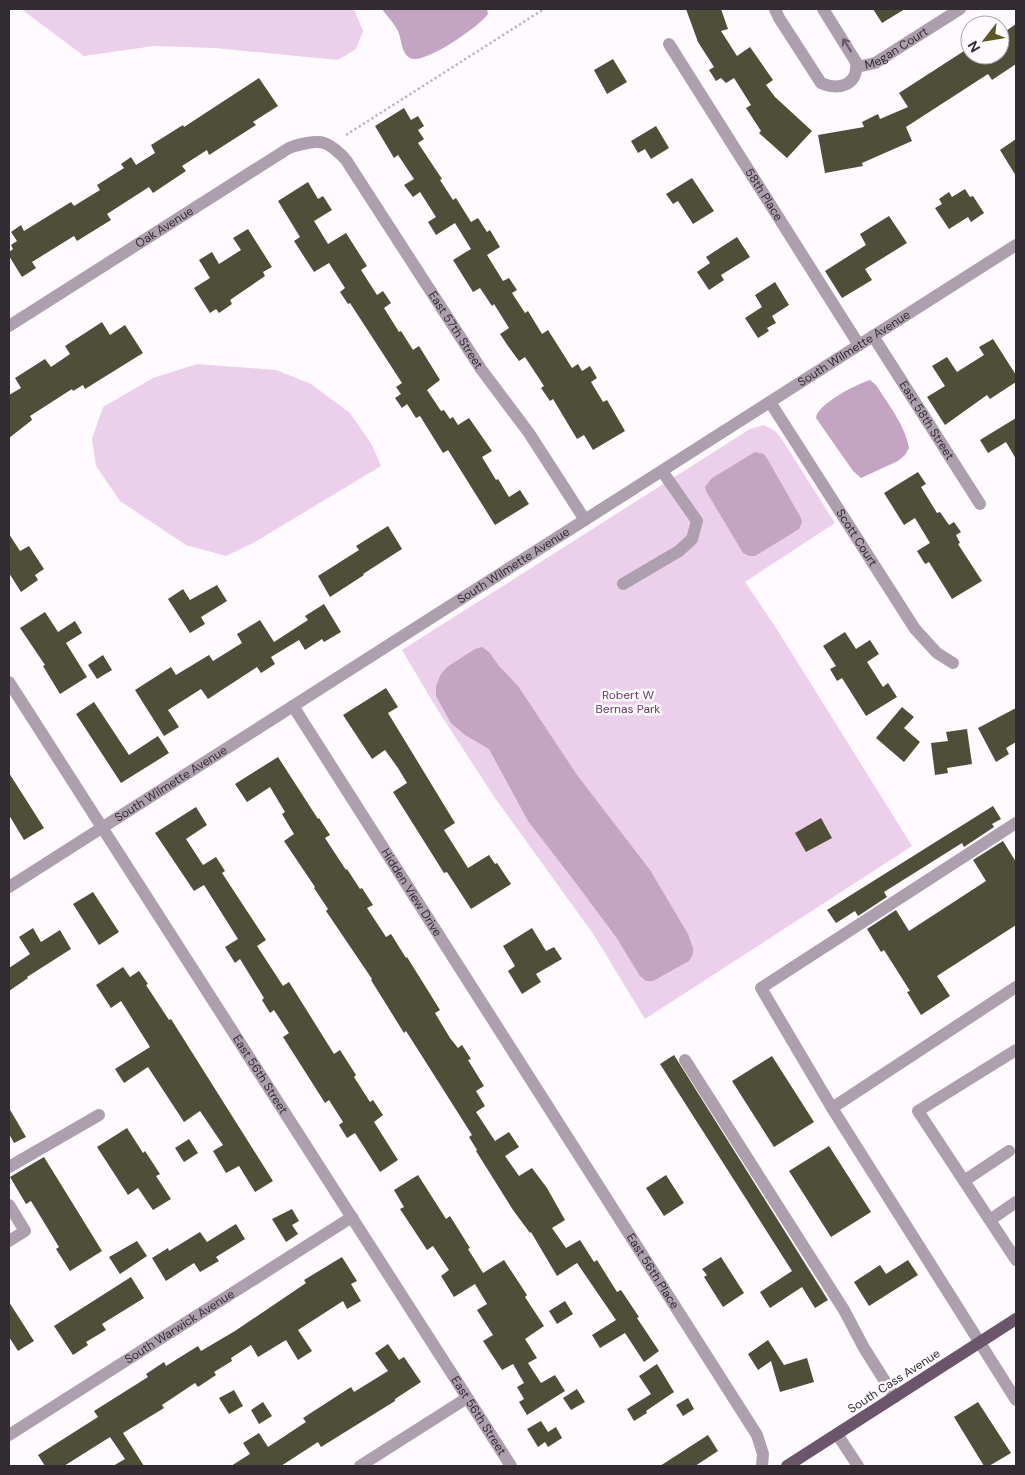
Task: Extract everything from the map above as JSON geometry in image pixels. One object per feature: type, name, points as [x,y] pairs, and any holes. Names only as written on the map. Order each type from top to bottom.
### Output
[{"type":"main road","name":"South Cass Avenue","points":[[787,1466],[1016,1319]]},
{"type":"street","name":"Megan Court","points":[[776,9],[779,18],[821,82],[830,87],[840,87],[854,78],[857,67],[852,52],[824,9]]},
{"type":"street","name":"Megan Court","points":[[857,67],[875,63],[960,9]]},
{"type":"street","name":"58th Place","points":[[669,44],[859,344]]},
{"type":"street","name":"Oak Avenue","points":[[9,326],[289,148],[297,144],[323,143]]},
{"type":"street","name":"East 57th Street","points":[[323,143],[346,160],[481,369],[529,433],[585,520]]},
{"type":"street","name":"South Wilmette Avenue","points":[[9,887],[1016,245]]},
{"type":"street","name":"East 58th Street","points":[[873,336],[980,504]]},
{"type":"street","name":"Scott Court","points":[[770,402],[915,630],[937,653],[954,664]]},
{"type":"street","points":[[623,584],[679,551],[692,539],[697,521],[662,471]]},
{"type":"street","name":"East 56th Street","points":[[9,682],[511,1466]]},
{"type":"street","name":"Hidden View Drive","points":[[293,706],[532,1079]]},
{"type":"street","points":[[1016,823],[761,988],[832,1108],[1016,1400]]},
{"type":"street","points":[[832,1108],[1016,987]]},
{"type":"street","points":[[1016,1050],[918,1111],[1016,1260]]},
{"type":"street","points":[[686,1060],[844,1310],[864,1348],[895,1397]]},
{"type":"street","name":"East 56th Place","points":[[532,1079],[757,1435],[763,1454],[762,1466]]},
{"type":"street","points":[[9,1167],[99,1115]]},
{"type":"street","points":[[964,1181],[1009,1151]]},
{"type":"street","points":[[990,1220],[1016,1202]]},
{"type":"street","points":[[9,1205],[25,1231],[9,1241]]},
{"type":"street","name":"South Warwick Avenue","points":[[9,1435],[352,1217]]},
{"type":"street","points":[[360,1466],[468,1398]]},
{"type":"street","points":[[838,1434],[858,1466]]},
{"type":"path","points":[[346,135],[544,9]]},
{"type":"green space","points":[[21,9],[354,9],[363,31],[356,49],[338,60],[214,48],[154,46],[84,56]]},
{"type":"green space","points":[[197,364],[276,370],[311,384],[350,413],[372,445],[381,466],[253,543],[226,556],[186,545],[120,501],[96,466],[92,439],[103,407],[153,378]]},
{"type":"green space","name":"Robert W Bernas Park","points":[[764,425],[775,431],[781,438],[835,523],[745,582],[778,631],[912,846],[645,1019],[594,935],[495,798],[437,709],[402,650],[750,429]]},
{"type":"shaded area","points":[[382,9],[487,9],[488,14],[483,20],[451,44],[417,59],[407,56],[398,31]]},
{"type":"shaded area","points":[[870,380],[876,385],[896,415],[904,431],[909,448],[898,461],[861,478],[853,471],[816,418],[818,413],[830,401],[847,390]]},
{"type":"shaded area","points":[[755,452],[764,454],[802,522],[799,529],[755,556],[749,556],[743,553],[705,487],[712,478]]},
{"type":"shaded area","points":[[482,647],[489,652],[518,686],[577,775],[650,870],[688,934],[693,948],[693,954],[689,961],[653,981],[646,981],[640,976],[616,937],[528,821],[489,749],[465,735],[451,723],[436,696],[436,686],[441,674],[447,667],[475,649]]},
{"type":"building","points":[[686,9],[721,9],[728,29],[721,31],[737,56],[750,47],[773,80],[766,85],[775,97],[812,131],[787,158],[759,133],[761,131],[746,108],[751,105],[734,78],[726,83],[721,78],[716,81],[709,70],[714,67],[698,42]]},
{"type":"building","points":[[873,9],[905,9],[882,23]]},
{"type":"building","points":[[1016,24],[1016,64],[992,80],[988,74],[906,127],[912,141],[862,163],[863,166],[825,173],[818,135],[864,127],[862,122],[878,114],[880,119],[908,107],[899,93],[960,54],[960,65],[1010,65],[1010,28]]},
{"type":"building","points":[[613,59],[627,82],[607,94],[594,70]]},
{"type":"building","points":[[259,78],[278,106],[253,122],[256,125],[209,155],[207,150],[182,166],[186,171],[153,193],[149,187],[107,214],[111,220],[77,241],[74,236],[32,262],[36,268],[22,277],[9,256],[9,252],[13,249],[11,245],[17,241],[11,232],[21,225],[24,231],[71,202],[74,206],[100,190],[97,185],[124,168],[121,164],[131,157],[136,165],[155,153],[151,145],[183,125],[184,127]]},
{"type":"building","points":[[404,108],[411,120],[418,116],[424,126],[418,130],[424,139],[418,143],[442,179],[440,180],[453,200],[456,198],[471,222],[478,218],[487,232],[490,230],[500,247],[487,255],[503,281],[509,278],[517,290],[512,293],[525,313],[528,311],[542,334],[548,330],[572,368],[578,364],[582,371],[590,366],[597,378],[591,382],[603,402],[607,400],[625,431],[593,450],[584,435],[577,439],[553,399],[550,401],[541,388],[544,386],[525,357],[519,361],[508,346],[500,334],[509,328],[494,304],[492,306],[480,288],[473,292],[453,260],[471,249],[455,223],[436,235],[428,222],[436,217],[420,192],[413,197],[404,185],[414,179],[398,155],[394,158],[375,126]]},
{"type":"building","points":[[656,126],[669,148],[651,159],[645,149],[638,153],[631,141]]},
{"type":"building","points":[[1016,139],[1016,176],[1000,150]]},
{"type":"building","points":[[692,178],[714,211],[693,224],[678,201],[673,204],[666,194]]},
{"type":"building","points":[[308,182],[318,199],[323,196],[332,210],[314,221],[328,244],[346,233],[367,266],[361,270],[377,295],[383,291],[391,303],[384,308],[399,332],[401,331],[413,350],[419,346],[440,380],[427,390],[441,411],[444,410],[450,419],[453,417],[458,425],[469,418],[492,451],[482,457],[496,480],[498,479],[509,497],[520,490],[529,504],[495,525],[448,450],[443,453],[420,416],[416,418],[407,404],[402,408],[395,398],[401,394],[396,387],[402,383],[350,303],[348,304],[340,292],[345,288],[329,263],[314,272],[294,241],[300,237],[278,201]]},
{"type":"building","points":[[965,189],[970,197],[973,196],[984,213],[971,222],[968,217],[949,229],[935,208],[942,204],[939,199],[949,192],[952,197]]},
{"type":"building","points":[[889,216],[907,243],[865,269],[872,280],[842,298],[825,271],[866,245],[860,234]]},
{"type":"building","points":[[248,229],[272,267],[263,272],[265,276],[230,300],[232,304],[219,313],[216,309],[210,313],[194,288],[210,278],[199,260],[212,252],[219,264],[241,250],[233,238]]},
{"type":"building","points":[[737,237],[750,257],[721,275],[724,280],[709,290],[697,272],[710,263],[706,257]]},
{"type":"building","points":[[775,282],[789,305],[772,316],[776,323],[767,328],[769,331],[758,338],[745,318],[762,307],[755,295]]},
{"type":"building","points":[[102,322],[110,335],[125,325],[143,353],[85,389],[83,385],[73,391],[72,389],[30,416],[32,420],[9,438],[9,395],[21,388],[15,378],[45,359],[51,367],[70,354],[65,346]]},
{"type":"building","points":[[993,339],[1016,375],[1016,382],[990,399],[987,395],[945,425],[927,397],[945,386],[932,366],[947,357],[957,372],[984,355],[979,347]]},
{"type":"building","points":[[1016,418],[1016,459],[1006,442],[988,453],[980,440]]},
{"type":"building","points":[[918,472],[926,484],[921,487],[937,513],[940,512],[949,525],[954,522],[961,532],[956,535],[960,543],[958,544],[982,581],[952,599],[929,562],[925,564],[917,551],[930,543],[915,518],[904,525],[884,493]]},
{"type":"building","points":[[388,526],[402,549],[330,597],[318,576],[359,550],[356,546]]},
{"type":"building","points":[[9,534],[20,551],[29,546],[44,569],[35,575],[38,580],[21,592],[9,573]]},
{"type":"building","points":[[217,585],[227,601],[201,617],[205,624],[190,633],[168,599],[183,589],[190,600]]},
{"type":"building","points":[[324,604],[341,632],[324,642],[322,639],[305,650],[299,640],[271,657],[275,664],[261,673],[257,667],[208,699],[201,689],[168,710],[179,727],[164,736],[135,690],[171,667],[176,675],[209,655],[213,661],[242,643],[237,634],[260,620],[274,642],[308,620],[305,616]]},
{"type":"building","points":[[45,612],[58,632],[75,621],[82,633],[66,643],[87,677],[60,694],[43,666],[45,665],[20,628]]},
{"type":"building","points":[[845,632],[856,649],[870,640],[879,654],[867,662],[883,687],[888,683],[897,697],[866,716],[842,678],[837,681],[830,669],[836,666],[823,646]]},
{"type":"building","points":[[103,655],[112,670],[97,679],[88,665]]},
{"type":"building","points":[[386,688],[398,707],[388,713],[455,823],[444,830],[468,868],[489,855],[495,864],[497,863],[511,884],[471,909],[447,872],[444,873],[393,792],[407,783],[398,768],[385,750],[372,759],[343,715]]},
{"type":"building","points":[[94,702],[129,755],[158,736],[169,753],[121,783],[76,714]]},
{"type":"building","points":[[902,707],[914,717],[904,728],[920,742],[904,762],[876,738]]},
{"type":"building","points":[[1016,708],[1016,742],[1006,748],[1009,754],[996,762],[978,728]]},
{"type":"building","points":[[967,729],[972,764],[947,768],[948,773],[935,775],[931,743],[948,741],[946,732]]},
{"type":"building","points":[[278,757],[330,835],[325,838],[346,870],[360,889],[362,888],[373,905],[367,908],[386,937],[391,934],[440,1010],[435,1013],[450,1038],[458,1048],[462,1045],[471,1059],[468,1060],[484,1086],[476,1091],[485,1106],[476,1112],[495,1141],[509,1132],[519,1147],[505,1156],[519,1176],[532,1168],[547,1188],[565,1220],[552,1228],[566,1248],[580,1240],[594,1262],[597,1260],[617,1292],[621,1290],[639,1317],[637,1318],[659,1351],[644,1362],[625,1333],[600,1348],[592,1335],[616,1320],[577,1263],[557,1276],[531,1232],[513,1210],[476,1151],[469,1137],[472,1135],[406,1031],[404,1033],[372,979],[326,911],[328,909],[315,887],[284,841],[294,834],[282,814],[285,812],[270,787],[247,802],[235,784]]},
{"type":"building","points":[[9,773],[44,828],[24,840],[9,815]]},
{"type":"building","points":[[993,806],[1001,819],[992,824],[994,827],[964,847],[962,843],[884,892],[887,897],[858,916],[855,911],[836,923],[827,910]]},
{"type":"building","points":[[196,807],[207,825],[186,839],[203,865],[216,857],[225,871],[222,873],[266,940],[257,946],[283,986],[289,982],[334,1054],[340,1050],[370,1102],[373,1100],[383,1115],[374,1122],[398,1160],[380,1172],[355,1133],[347,1138],[339,1125],[343,1122],[329,1100],[325,1103],[283,1037],[289,1033],[274,1010],[270,1013],[262,1000],[264,998],[240,959],[235,963],[225,947],[238,939],[204,885],[194,891],[155,833]]},
{"type":"building","points":[[821,818],[832,838],[806,852],[795,833]]},
{"type":"building","points":[[1003,841],[1016,862],[1016,925],[937,976],[950,996],[921,1015],[907,992],[910,991],[884,950],[881,952],[867,929],[896,910],[909,931],[986,881],[973,860]]},
{"type":"building","points":[[93,892],[119,932],[99,945],[73,904]]},
{"type":"building","points":[[33,928],[41,942],[60,930],[71,949],[9,991],[9,968],[30,954],[19,937]]},
{"type":"building","points":[[532,928],[546,951],[554,947],[562,959],[536,974],[541,982],[522,994],[508,971],[515,966],[503,946]]},
{"type":"building","points":[[123,967],[130,977],[139,971],[148,984],[146,985],[169,1020],[171,1019],[273,1181],[255,1192],[239,1166],[226,1173],[213,1151],[223,1145],[200,1111],[184,1122],[148,1067],[124,1083],[115,1069],[150,1047],[121,1001],[111,1008],[96,985]]},
{"type":"building","points":[[674,1055],[828,1300],[815,1308],[802,1287],[770,1308],[760,1292],[792,1271],[660,1064]]},
{"type":"building","points":[[772,1056],[814,1122],[774,1147],[732,1081]]},
{"type":"building","points":[[9,1108],[26,1137],[14,1143],[9,1134]]},
{"type":"building","points":[[127,1128],[143,1153],[145,1151],[160,1174],[156,1176],[171,1199],[153,1210],[138,1188],[128,1195],[97,1147]]},
{"type":"building","points":[[189,1139],[198,1153],[184,1162],[175,1148]]},
{"type":"building","points":[[829,1146],[871,1212],[831,1237],[789,1171]]},
{"type":"building","points":[[44,1157],[102,1251],[70,1271],[56,1249],[59,1247],[31,1201],[26,1204],[10,1177]]},
{"type":"building","points":[[418,1175],[446,1219],[450,1216],[483,1273],[504,1260],[527,1295],[525,1297],[544,1326],[525,1339],[537,1358],[528,1363],[541,1383],[555,1375],[565,1391],[527,1415],[519,1402],[524,1399],[517,1387],[524,1383],[513,1364],[502,1370],[483,1341],[493,1335],[477,1310],[487,1304],[475,1284],[454,1297],[441,1276],[449,1270],[433,1246],[427,1250],[400,1209],[404,1207],[394,1190]]},
{"type":"building","points":[[666,1175],[684,1203],[664,1216],[646,1188]]},
{"type":"building","points":[[292,1209],[299,1221],[292,1225],[298,1234],[286,1242],[272,1219]]},
{"type":"building","points":[[236,1224],[245,1239],[216,1257],[219,1261],[200,1272],[194,1263],[166,1281],[152,1258],[168,1248],[169,1251],[200,1232],[207,1242]]},
{"type":"building","points":[[137,1241],[147,1256],[120,1274],[109,1257]]},
{"type":"building","points":[[342,1257],[357,1281],[351,1284],[361,1301],[347,1309],[343,1301],[298,1330],[312,1351],[298,1360],[286,1340],[258,1357],[251,1345],[231,1358],[232,1361],[214,1372],[216,1375],[198,1387],[195,1383],[162,1405],[164,1408],[123,1433],[144,1466],[113,1466],[125,1459],[110,1437],[64,1466],[45,1466],[38,1455],[98,1417],[94,1411],[148,1377],[146,1374],[164,1362],[166,1366],[198,1346],[201,1351],[235,1331],[306,1283],[304,1280]]},
{"type":"building","points":[[721,1257],[744,1293],[723,1307],[704,1277],[707,1275],[702,1269]]},
{"type":"building","points":[[908,1260],[918,1275],[869,1306],[854,1282],[880,1265],[886,1274]]},
{"type":"building","points":[[131,1277],[144,1298],[102,1324],[106,1330],[86,1342],[88,1345],[73,1355],[54,1326]]},
{"type":"building","points":[[565,1301],[573,1314],[557,1324],[549,1311]]},
{"type":"building","points":[[9,1302],[34,1341],[18,1351],[9,1337]]},
{"type":"building","points":[[768,1340],[784,1365],[807,1358],[814,1382],[780,1392],[771,1361],[758,1370],[748,1354]]},
{"type":"building","points":[[388,1344],[399,1360],[404,1357],[421,1382],[395,1399],[395,1401],[321,1447],[318,1442],[281,1466],[231,1466],[250,1454],[243,1443],[259,1433],[268,1447],[306,1422],[303,1418],[351,1387],[354,1392],[388,1371],[375,1353]]},
{"type":"building","points":[[657,1364],[674,1392],[634,1421],[627,1409],[651,1394],[639,1376]]},
{"type":"building","points":[[577,1389],[585,1402],[571,1410],[563,1398]]},
{"type":"building","points":[[234,1390],[243,1406],[229,1414],[219,1398]]},
{"type":"building","points":[[688,1398],[694,1409],[683,1416],[676,1405]]},
{"type":"building","points":[[263,1402],[272,1416],[259,1424],[251,1410]]},
{"type":"building","points":[[978,1402],[1011,1453],[989,1466],[984,1466],[954,1417]]},
{"type":"building","points":[[541,1421],[548,1432],[556,1427],[562,1438],[548,1447],[545,1442],[538,1447],[527,1429]]},
{"type":"building","points":[[708,1435],[718,1451],[695,1466],[660,1466]]}]
